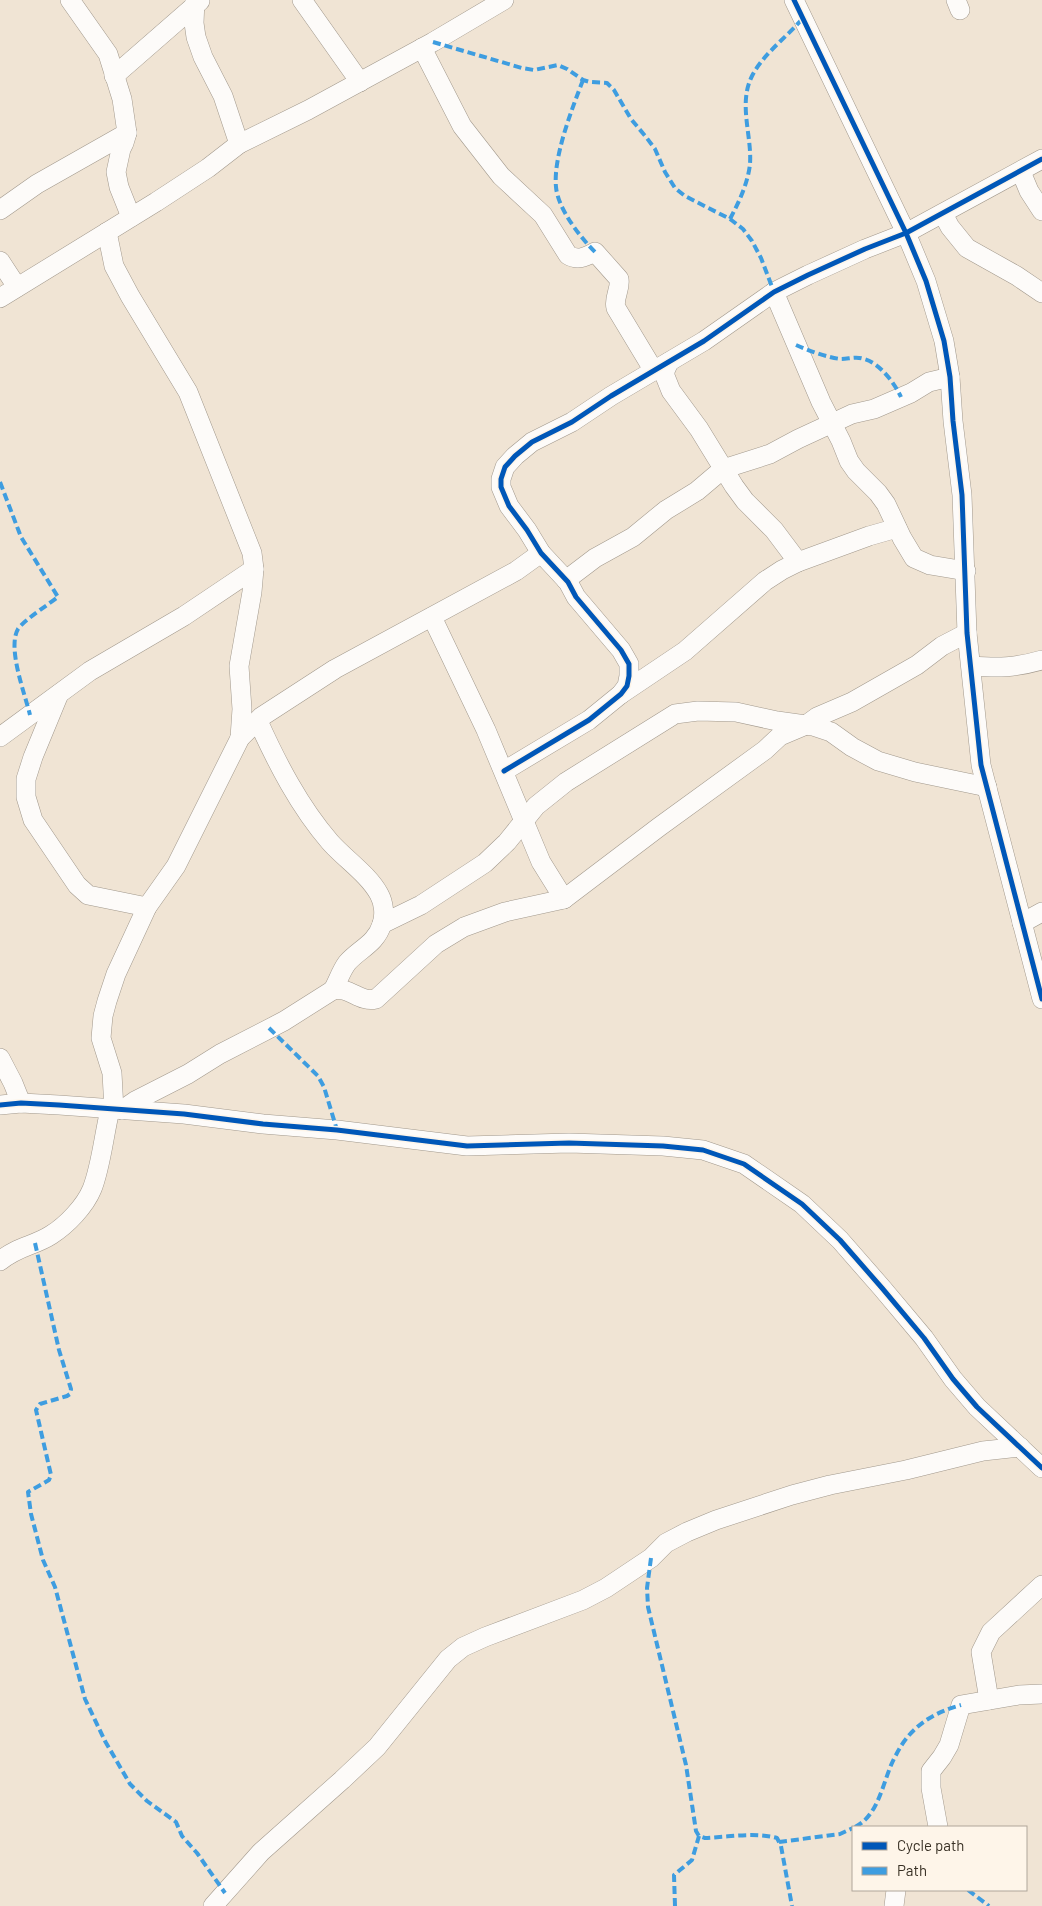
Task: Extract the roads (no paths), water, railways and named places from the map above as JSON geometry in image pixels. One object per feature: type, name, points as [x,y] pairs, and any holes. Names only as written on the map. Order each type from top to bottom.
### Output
[{"type":"street","points":[[70,0],[108,54],[122,98],[127,133],[120,149],[116,172],[119,187],[131,218]]},
{"type":"street","points":[[302,0],[360,82]]},
{"type":"street","points":[[0,298],[131,218],[208,168],[239,144],[360,82],[504,0]]},
{"type":"street","points":[[794,0],[906,233],[926,281],[944,341],[950,377],[962,495],[967,632],[981,765],[1042,999]]},
{"type":"street","points":[[114,76],[197,1]]},
{"type":"street","points":[[197,1],[194,23],[196,36],[203,57],[223,96],[239,144]]},
{"type":"street","points":[[422,48],[462,126],[501,176],[543,215],[568,255],[575,259],[595,252],[619,279],[620,283],[614,303],[616,308],[665,371],[667,385],[699,428],[723,469],[745,501],[774,530],[798,562]]},
{"type":"street","points":[[0,210],[37,184],[127,133]]},
{"type":"street","points":[[621,694],[627,686],[629,676],[628,664],[612,638],[576,597],[566,580],[541,553],[509,506],[501,487],[501,479],[505,468],[515,456],[532,442],[572,422],[704,341],[774,292],[841,260],[906,233],[1042,160]]},
{"type":"street","points":[[1021,172],[1029,191],[1042,211]]},
{"type":"street","points":[[943,214],[950,227],[967,248],[1042,293]]},
{"type":"street","points":[[108,232],[114,266],[188,392],[252,553],[254,569],[252,592],[239,666],[242,709],[240,738]]},
{"type":"street","points":[[0,261],[17,287]]},
{"type":"street","points":[[774,292],[821,402],[849,461],[886,504],[914,558],[930,565],[966,571]]},
{"type":"street","points":[[566,580],[595,558],[633,537],[666,510],[697,491],[723,469],[770,454],[852,414],[874,409],[901,398],[929,382],[950,377]]},
{"type":"street","points":[[504,771],[589,720],[621,694],[685,651],[765,581],[798,562],[869,536],[897,528]]},
{"type":"street","points":[[0,1261],[12,1251],[50,1236],[62,1227],[82,1204],[91,1190],[116,1110],[112,1074],[101,1038],[103,1016],[116,974],[147,907],[176,866],[240,738],[258,721],[335,669],[516,571],[541,553]]},
{"type":"street","points":[[0,737],[90,671],[184,616],[254,569]]},
{"type":"street","points":[[432,617],[504,771],[541,862],[564,899]]},
{"type":"street","points":[[116,1110],[188,1074],[220,1054],[284,1021],[333,990],[340,988],[347,990],[362,1000],[376,1000],[436,944],[464,927],[505,912],[564,899],[765,750],[780,736],[845,705],[917,665],[942,646],[967,632]]},
{"type":"street","points":[[970,666],[1018,667],[1042,660]]},
{"type":"street","points":[[59,694],[26,779],[26,797],[33,820],[77,885],[88,895],[147,907]]},
{"type":"street","points":[[382,924],[421,905],[485,863],[507,842],[536,806],[566,782],[675,714],[698,710],[736,712],[806,725],[831,732],[852,747],[878,761],[915,772],[987,787]]},
{"type":"street","points":[[258,721],[286,780],[329,841],[374,886],[380,896],[384,910],[382,924],[370,945],[347,963],[333,990]]},
{"type":"street","points":[[1022,923],[1042,912]]},
{"type":"street","points":[[0,1058],[21,1103]]},
{"type":"street","points":[[0,1105],[21,1103],[184,1114],[466,1146],[569,1143],[663,1146],[703,1150],[744,1164],[802,1204],[840,1240],[924,1338],[953,1379],[977,1407],[1042,1468]]},
{"type":"street","points":[[216,1905],[261,1852],[377,1747],[448,1659],[463,1647],[583,1600],[606,1588],[651,1558],[666,1543],[686,1532],[716,1520],[792,1495],[830,1485],[906,1470],[983,1451],[1020,1447]]},
{"type":"street","points":[[989,1700],[981,1652],[991,1632],[1042,1585]]},
{"type":"street","points":[[938,1826],[931,1788],[931,1771],[942,1758],[949,1745],[961,1705],[1020,1695],[1042,1694]]},
{"type":"street","points":[[894,1906],[896,1891]]}]
